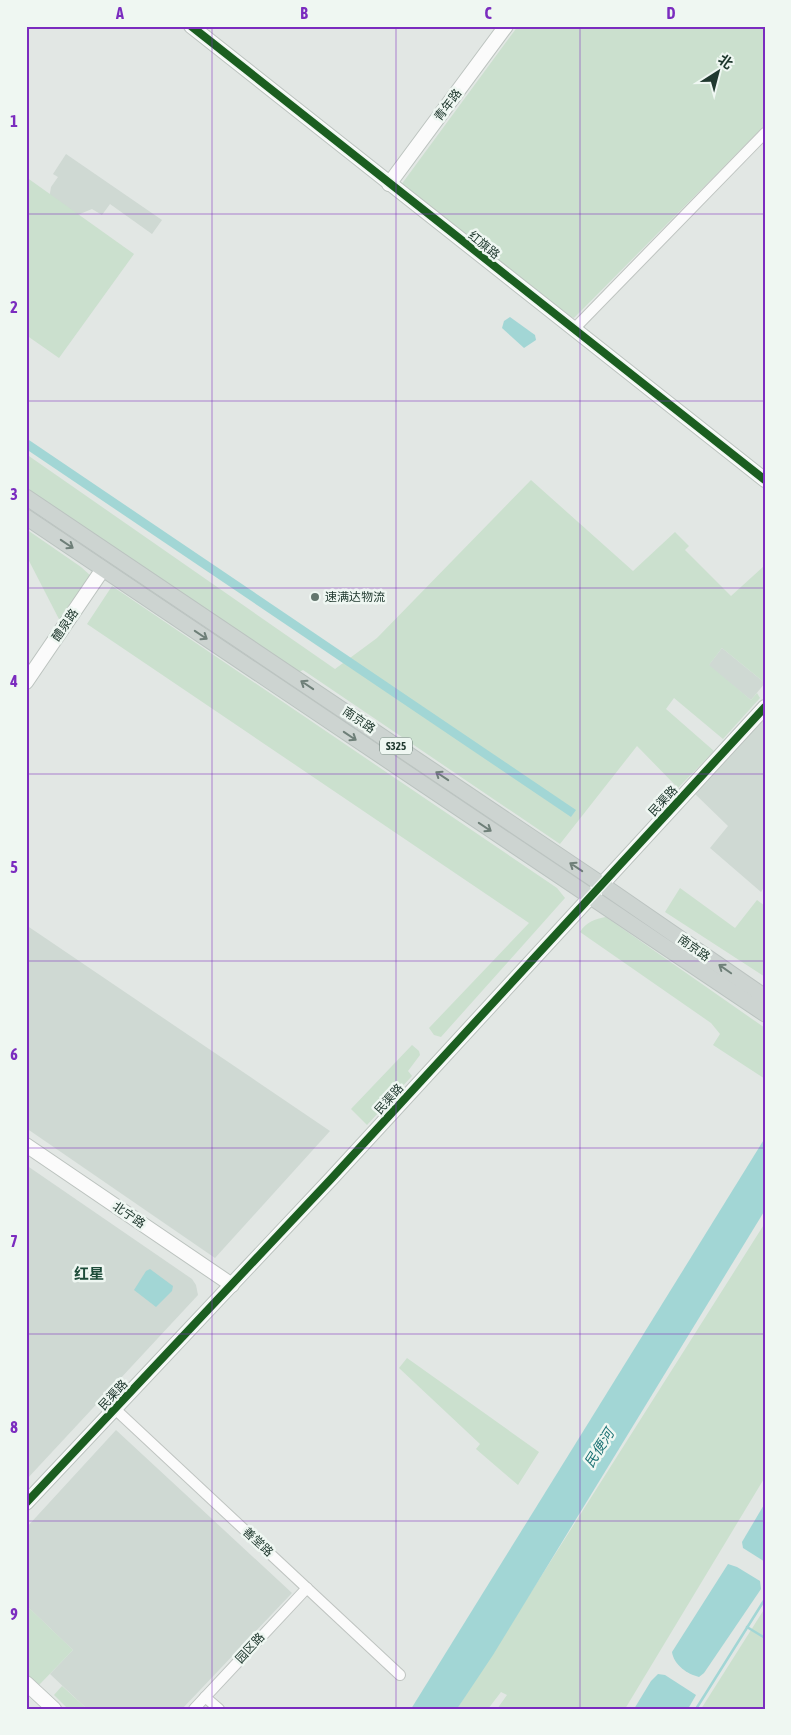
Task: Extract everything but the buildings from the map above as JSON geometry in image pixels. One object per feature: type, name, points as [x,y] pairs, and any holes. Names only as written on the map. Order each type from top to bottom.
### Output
[{"type":"main road","name":"南京路","points":[[26,497],[601,884],[765,997]]},
{"type":"main road","name":"南京路","points":[[26,517],[765,1014]]},
{"type":"street","name":"红旗路","points":[[191,26],[765,480]]},
{"type":"street","name":"青年路","points":[[389,184],[506,26]]},
{"type":"street","points":[[573,330],[765,133]]},
{"type":"street","name":"醴泉路","points":[[26,682],[103,568]]},
{"type":"street","name":"民渠路","points":[[26,1504],[232,1285],[765,707]]},
{"type":"street","name":"北宁路","points":[[26,1145],[232,1285]]},
{"type":"street","name":"善堂路","points":[[115,1409],[400,1675]]},
{"type":"street","name":"园区路","points":[[194,1709],[307,1588]]},
{"type":"street","points":[[26,1683],[54,1709]]},
{"type":"street","points":[[205,1696],[219,1709]]},
{"type":"shaded area","points":[[66,154],[162,220],[152,234],[110,204],[102,215],[92,209],[63,221],[49,199],[51,187],[58,177],[53,174]]},
{"type":"shaded area","points":[[722,648],[765,683],[751,700],[708,666]]},
{"type":"shaded area","points":[[765,718],[765,886],[761,892],[710,848],[728,826],[694,793]]},
{"type":"shaded area","points":[[26,925],[330,1131],[215,1258],[26,1128]]},
{"type":"shaded area","points":[[26,1165],[192,1279],[196,1285],[198,1295],[26,1480]]},
{"type":"shaded area","points":[[116,1430],[292,1593],[182,1709],[87,1709],[50,1674],[73,1650],[26,1605],[26,1528]]},
{"type":"green space","points":[[518,26],[765,26],[765,125],[574,318],[401,185]]},
{"type":"green space","points":[[26,177],[134,254],[59,358],[26,335]]},
{"type":"green space","points":[[26,454],[335,669],[377,638],[531,480],[633,571],[675,532],[689,546],[685,550],[731,596],[765,565],[765,683],[722,648],[709,665],[751,700],[757,693],[760,698],[723,739],[674,698],[666,709],[714,751],[678,788],[637,746],[560,844],[303,670],[299,672],[26,488]]},
{"type":"green space","points":[[26,529],[81,567],[92,577],[61,623],[26,555]]},
{"type":"green space","points":[[112,586],[557,888],[565,898],[441,1037],[434,1035],[429,1028],[529,923],[87,624]]},
{"type":"green space","points":[[680,888],[735,928],[757,900],[765,906],[765,977],[665,912]]},
{"type":"green space","points":[[606,917],[765,1028],[765,1079],[713,1045],[720,1034],[711,1023],[580,932],[591,922]]},
{"type":"green space","points":[[412,1045],[419,1051],[420,1055],[408,1071],[412,1076],[367,1125],[351,1109]]},
{"type":"green space","points":[[765,1223],[765,1477],[625,1709],[497,1709],[507,1695],[501,1692],[488,1709],[457,1709]]},
{"type":"green space","points":[[407,1358],[539,1452],[518,1485],[476,1449],[480,1444],[399,1368]]},
{"type":"green space","points":[[26,1605],[73,1650],[39,1685],[26,1673]]},
{"type":"green space","points":[[765,1608],[765,1709],[701,1709]]},
{"type":"green space","points":[[62,1686],[87,1709],[68,1709],[54,1695]]},
{"type":"water","points":[[510,317],[535,335],[536,340],[524,348],[502,328],[504,321]]},
{"type":"water","points":[[26,438],[576,810],[571,817],[26,449]]},
{"type":"water","name":"民便河","points":[[765,1138],[765,1210],[493,1655],[457,1709],[411,1709]]},
{"type":"water","points":[[150,1269],[173,1286],[172,1291],[156,1307],[134,1290],[146,1271]]},
{"type":"water","points":[[765,1503],[765,1562],[743,1548],[742,1542]]},
{"type":"water","points":[[728,1564],[737,1567],[760,1581],[761,1589],[704,1673],[699,1677],[690,1674],[678,1665],[672,1652]]},
{"type":"water","points":[[658,1674],[665,1675],[696,1695],[688,1709],[634,1709],[651,1681]]},
{"type":"waterway","points":[[696,1709],[765,1599]]},
{"type":"waterway","points":[[747,1627],[765,1638]]},
{"type":"cycle path","points":[[191,26],[765,480]]},
{"type":"cycle path","points":[[26,1503],[331,1179],[765,707]]},
{"type":"place","name":"速满达物流","points":[[315,597]]},
{"type":"district","name":"红星","points":[[89,1273]]}]
